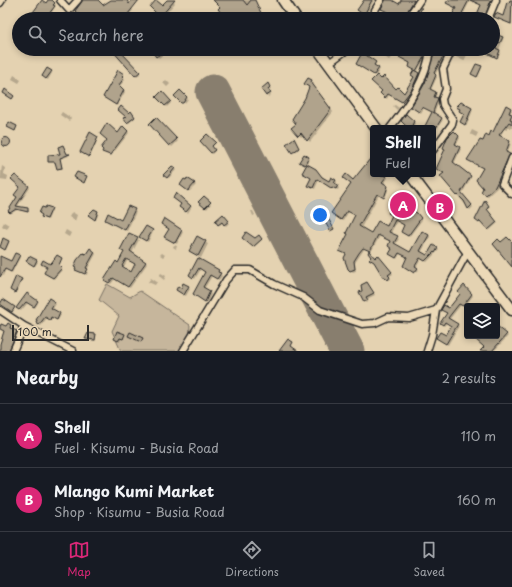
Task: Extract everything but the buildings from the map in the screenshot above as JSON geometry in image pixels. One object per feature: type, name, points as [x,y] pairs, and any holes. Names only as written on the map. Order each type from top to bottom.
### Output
[{"type":"highway","points":[[283,0],[291,12]]},
{"type":"highway","points":[[324,56],[374,125]]},
{"type":"highway","points":[[413,177],[512,310]]},
{"type":"street","points":[[60,0],[69,10],[78,0]]},
{"type":"street","points":[[375,12],[381,0]]},
{"type":"street","points":[[412,12],[420,0]]},
{"type":"street","points":[[491,12],[496,0]]},
{"type":"street","points":[[329,63],[338,56]]},
{"type":"street","points":[[392,125],[414,95],[421,79],[428,56]]},
{"type":"street","points":[[436,146],[452,124],[453,120],[443,105],[442,99],[446,89],[443,69],[449,56]]},
{"type":"street","points":[[512,158],[502,184],[512,194]]},
{"type":"street","points":[[428,351],[436,310],[468,251]]},
{"type":"street","points":[[183,351],[226,280],[235,270],[250,270],[274,284],[303,297],[320,310],[362,324],[375,323],[388,317],[409,318],[436,310]]},
{"type":"street","points":[[0,310],[24,326],[73,351]]},
{"type":"street","points":[[13,351],[24,326]]},
{"type":"shaded area","points":[[107,284],[130,297],[140,291],[190,325],[189,339],[180,351],[121,351],[112,331],[119,316],[99,300]]},
{"type":"runway","points":[[213,92],[347,351]]},
{"type":"place","name":"Shell","points":[[403,205]]},
{"type":"place","name":"Mlango Kumi Market","points":[[440,207]]}]
